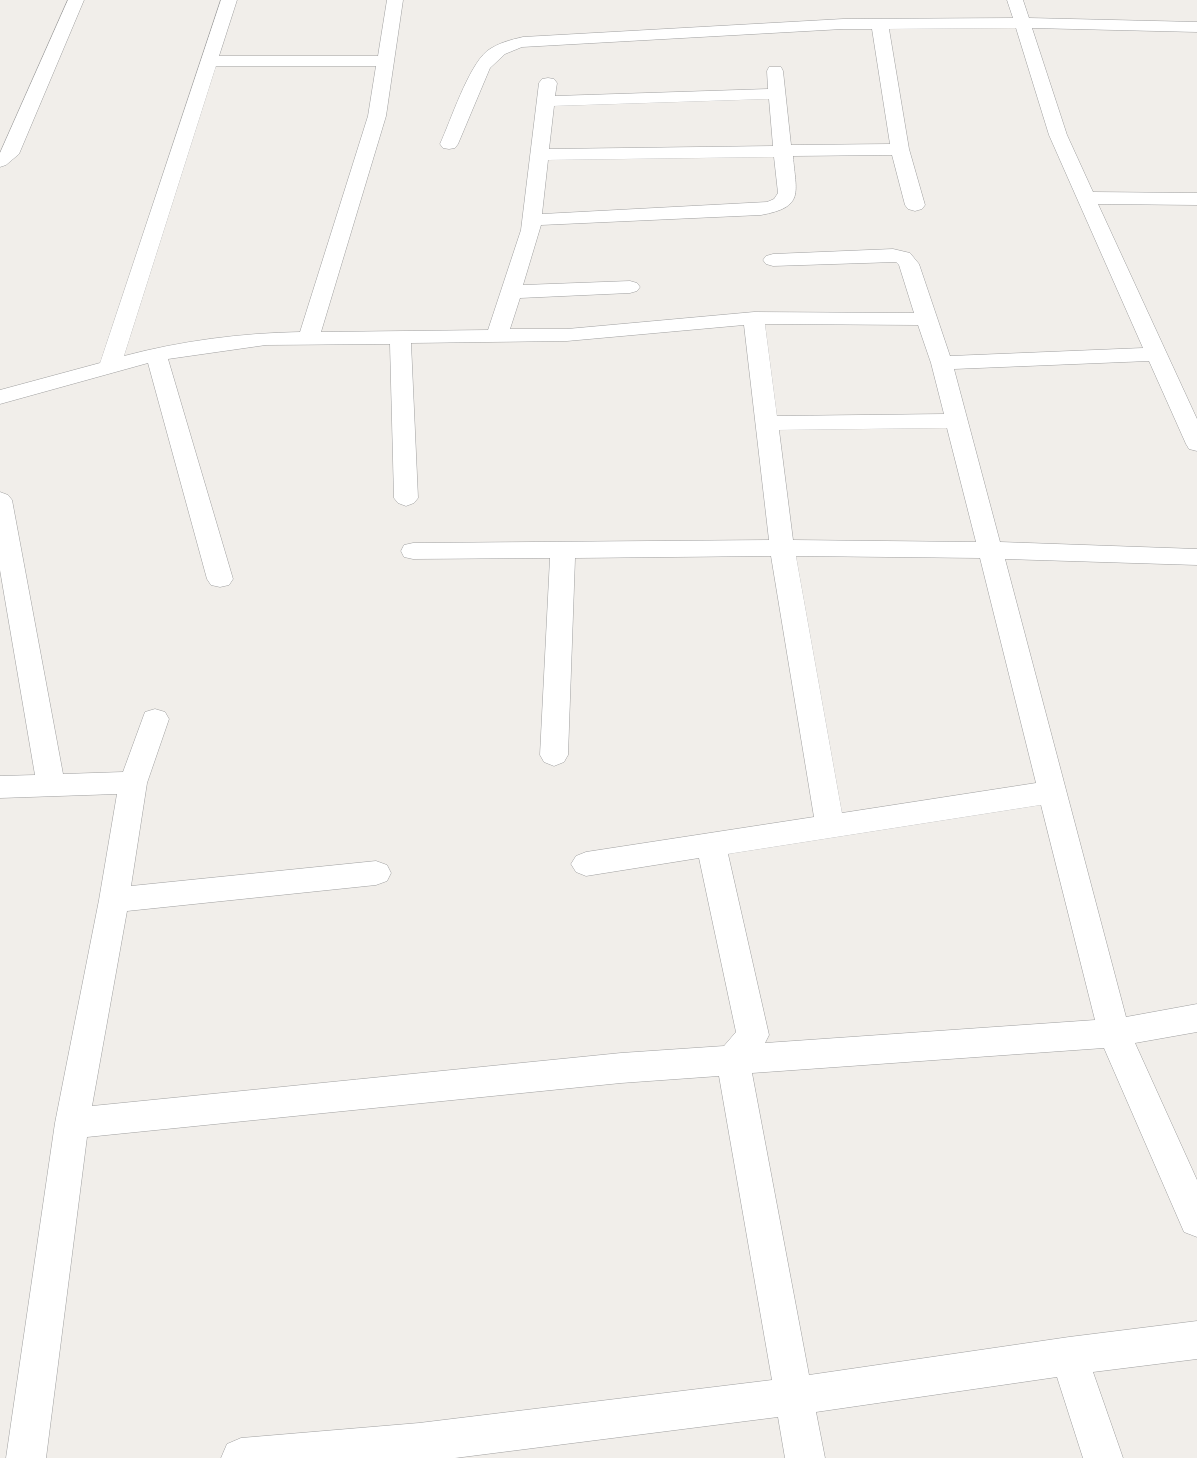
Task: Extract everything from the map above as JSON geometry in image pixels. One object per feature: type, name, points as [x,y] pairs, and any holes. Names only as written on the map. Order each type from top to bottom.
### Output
[{"type":"street","points":[[0,160],[10,154],[76,0]]},
{"type":"street","points":[[110,365],[229,0]]},
{"type":"street","points":[[309,338],[377,116],[395,0]]},
{"type":"street","points":[[1014,0],[1058,135],[1196,438]]},
{"type":"street","points":[[449,144],[482,68],[495,52],[515,44],[842,16],[880,25],[1022,23],[1197,27]]},
{"type":"street","points":[[880,25],[900,149],[915,205]]},
{"type":"street","points":[[209,61],[386,61]]},
{"type":"street","points":[[532,220],[770,207],[782,202],[786,197],[775,70]]},
{"type":"street","points":[[497,336],[532,230],[547,92],[777,94]]},
{"type":"street","points":[[540,156],[900,149]]},
{"type":"street","points":[[1086,198],[1197,199]]},
{"type":"street","points":[[773,260],[893,255],[902,258],[909,264],[942,363],[1114,1033],[1197,1220]]},
{"type":"street","points":[[511,292],[630,287]]},
{"type":"street","points":[[0,397],[110,365],[156,354],[266,339],[567,335],[754,318],[926,319]]},
{"type":"street","points":[[754,318],[782,548],[830,827]]},
{"type":"street","points":[[400,337],[406,498]]},
{"type":"street","points":[[156,354],[220,579]]},
{"type":"street","points":[[942,363],[1157,354]]},
{"type":"street","points":[[767,423],[957,422]]},
{"type":"street","points":[[0,500],[51,786]]},
{"type":"street","points":[[413,551],[782,548],[990,550],[1197,557]]},
{"type":"street","points":[[554,755],[562,550]]},
{"type":"street","points":[[26,1458],[72,1123],[134,783],[155,719]]},
{"type":"street","points":[[0,787],[134,783]]},
{"type":"street","points":[[586,864],[1052,792]]},
{"type":"street","points":[[711,845],[752,1035],[733,1060],[805,1458]]},
{"type":"street","points":[[114,900],[376,873]]},
{"type":"street","points":[[72,1123],[621,1068],[1114,1033],[1197,1018]]},
{"type":"street","points":[[241,1458],[419,1450],[1069,1356],[1197,1340]]},
{"type":"street","points":[[1069,1356],[1103,1458]]}]
